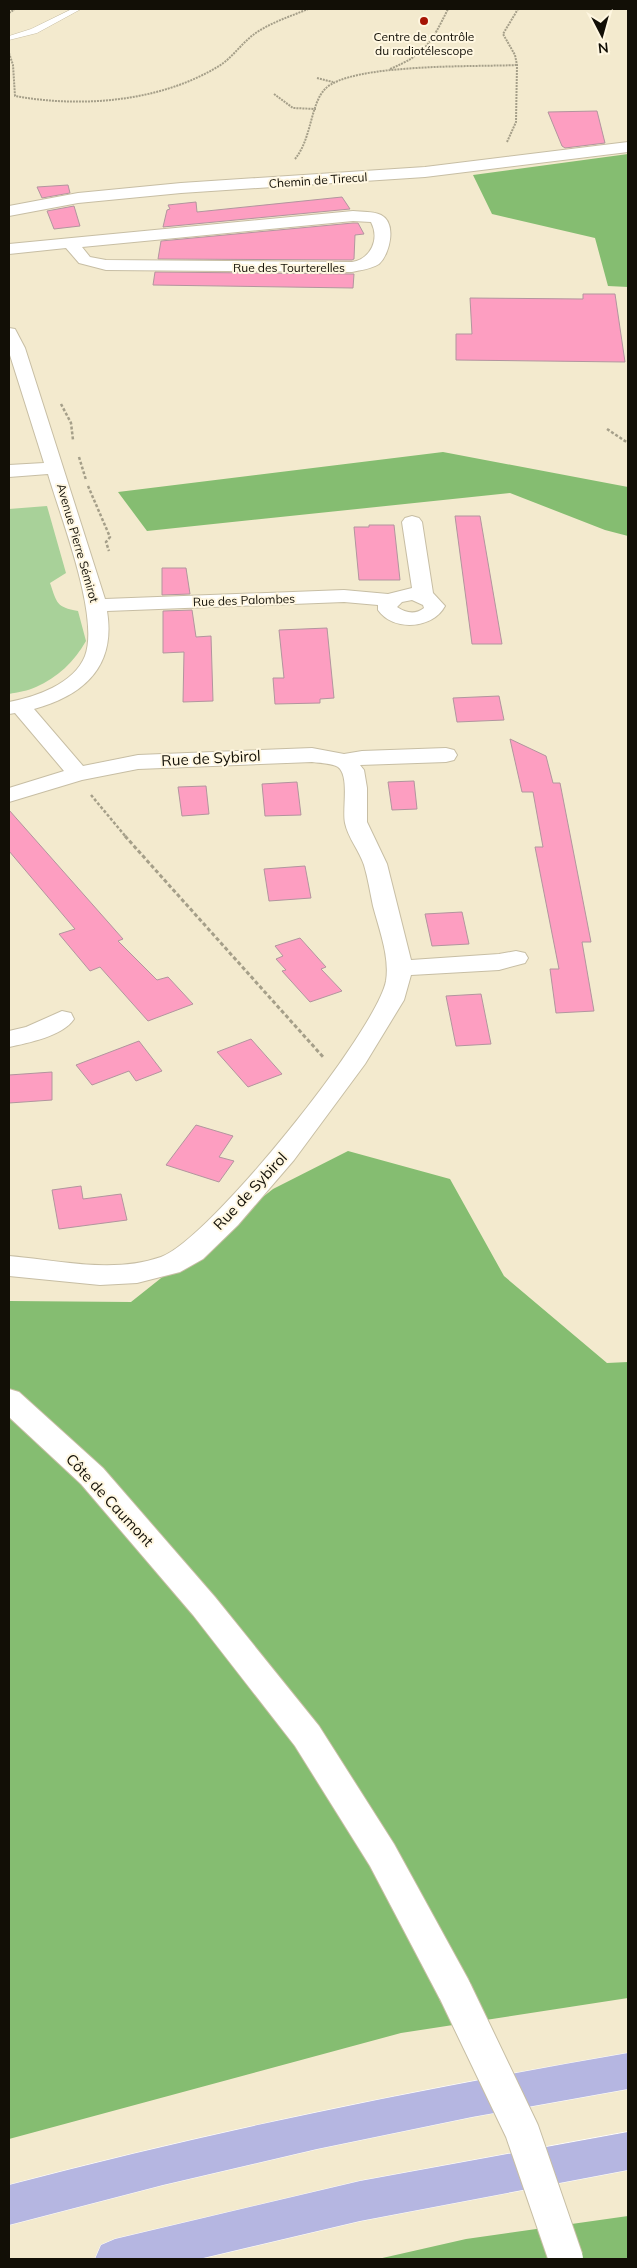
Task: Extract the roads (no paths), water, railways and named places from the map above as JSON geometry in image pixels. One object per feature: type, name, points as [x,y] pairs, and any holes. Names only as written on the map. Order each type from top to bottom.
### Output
[{"type":"main road","points":[[9,2205],[128,2173],[332,2126],[628,2072]]},
{"type":"main road","points":[[115,2259],[360,2201],[628,2151]]},
{"type":"street","name":"Chemin de Tirecul","points":[[9,211],[78,198],[425,172],[628,147]]},
{"type":"street","name":"Rue des Tourterelles","points":[[9,249],[353,216],[376,218],[380,222],[382,236],[381,250],[373,262],[355,267],[327,268],[106,265],[83,261],[78,257],[72,243]]},
{"type":"street","name":"Avenue Pierre Sémirot","points":[[9,333],[16,348],[56,468],[96,605],[99,634],[95,658],[73,682],[49,697],[14,707]]},
{"type":"street","points":[[9,471],[56,468]]},
{"type":"street","name":"Rue des Palombes","points":[[96,605],[344,596],[391,600],[400,595],[423,596],[412,522]]},
{"type":"street","points":[[14,707],[76,775]]},
{"type":"street","name":"Rue de Sybirol","points":[[9,795],[76,775],[138,762],[312,755],[344,761],[362,758],[446,755]]},
{"type":"street","name":"Rue de Sybirol","points":[[9,1266],[100,1275],[137,1273],[170,1265],[192,1252],[228,1218],[285,1154],[342,1078],[392,1000],[398,981],[399,968],[375,864],[356,822],[356,788],[353,770],[344,761]]},
{"type":"street","points":[[399,968],[499,962],[516,958]]},
{"type":"street","points":[[9,1040],[33,1034],[62,1019]]},
{"type":"street","name":"Côte de Caumont","points":[[9,1400],[92,1476],[204,1606],[307,1736],[382,1855],[455,1992],[522,2131],[566,2259]]},
{"type":"lane","points":[[9,38],[34,31],[77,9]]},
{"type":"place","name":"Centre de contrôle du radiotélescope","points":[[424,21]]}]
